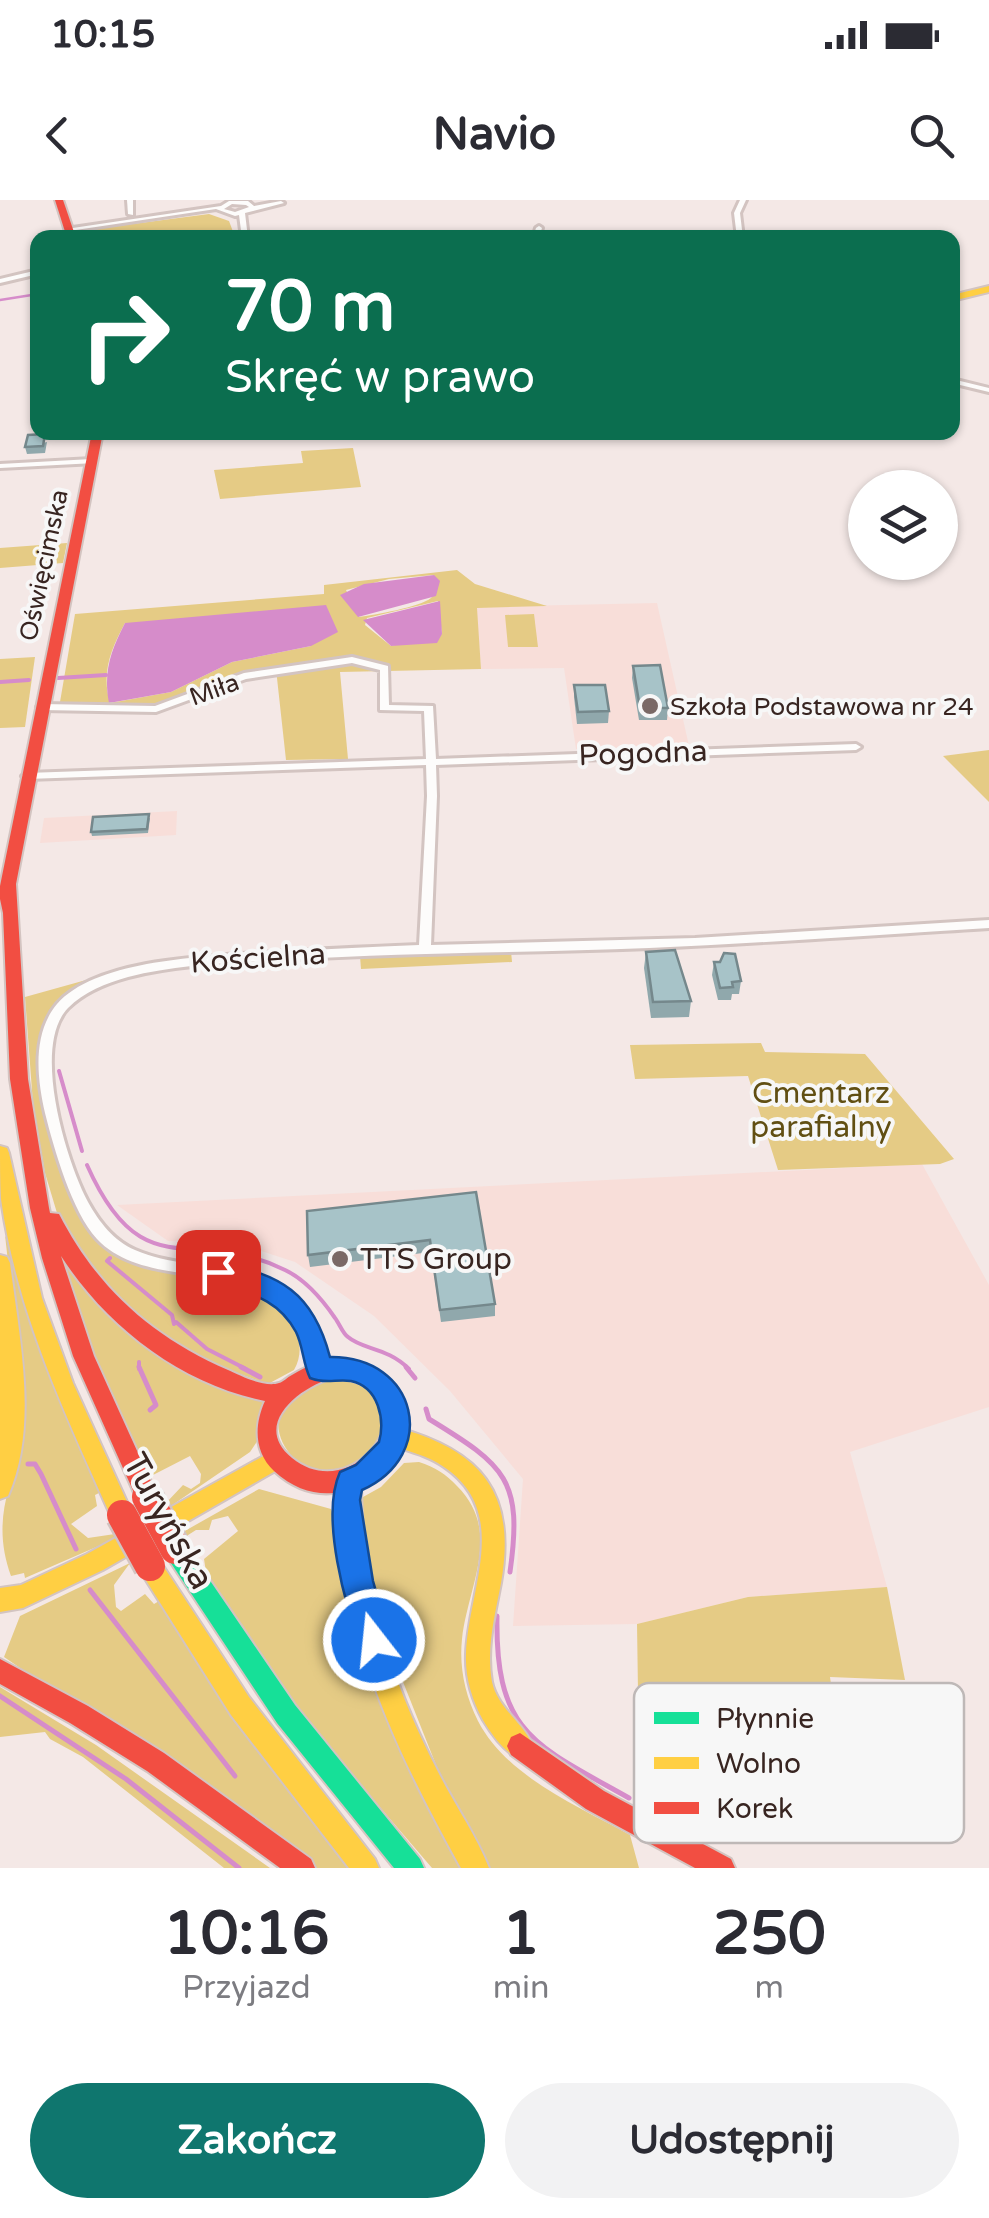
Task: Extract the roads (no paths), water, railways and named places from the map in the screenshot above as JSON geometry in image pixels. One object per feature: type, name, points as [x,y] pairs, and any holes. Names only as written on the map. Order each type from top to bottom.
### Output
[{"type":"main road","points":[[61,200],[70,230]]},
{"type":"main road","points":[[960,296],[989,289]]},
{"type":"main road","name":"Oświęcimska","points":[[0,919],[96,440]]},
{"type":"main road","name":"Oświęcimska","points":[[9,885],[18,1060],[34,1177]]},
{"type":"main road","points":[[0,1153],[0,1167]]},
{"type":"main road","name":"Turyńska","points":[[0,1167],[18,1247],[48,1346],[122,1515],[240,1706],[366,1868]]},
{"type":"main road","points":[[34,1177],[61,1244],[94,1292],[119,1315],[147,1339],[198,1366],[260,1392],[282,1393]]},
{"type":"main road","name":"Turyńska","points":[[34,1177],[59,1292],[88,1373],[176,1549],[265,1686],[330,1772],[411,1868]]},
{"type":"main road","points":[[0,1263],[13,1436],[0,1489]]},
{"type":"main road","points":[[352,1369],[379,1383],[395,1408],[395,1438],[379,1464],[350,1482],[316,1484],[286,1471],[276,1459],[268,1433],[269,1419],[282,1393],[292,1383],[320,1370],[352,1369]]},
{"type":"main road","points":[[395,1438],[443,1452],[480,1486],[490,1506],[496,1531],[495,1556],[480,1618],[476,1656],[482,1689],[498,1724],[539,1764],[634,1822]]},
{"type":"main road","points":[[0,1600],[23,1596],[96,1562],[276,1459]]},
{"type":"main road","points":[[350,1482],[345,1509],[358,1581],[382,1663],[411,1741],[476,1868]]},
{"type":"main road","points":[[0,1671],[104,1731],[218,1805],[302,1868]]},
{"type":"main road","points":[[674,1843],[722,1868]]},
{"type":"street","points":[[130,200],[132,216]]},
{"type":"street","points":[[739,230],[737,213],[743,200]]},
{"type":"street","points":[[220,209],[232,201],[279,203]]},
{"type":"street","points":[[238,213],[247,203]]},
{"type":"street","points":[[70,230],[132,216],[220,209],[238,213]]},
{"type":"street","points":[[238,213],[243,230]]},
{"type":"street","points":[[0,282],[30,274]]},
{"type":"street","points":[[960,383],[989,390]]},
{"type":"street","points":[[0,466],[92,461]]},
{"type":"street","name":"Miła","points":[[42,707],[156,709],[244,676],[352,660],[385,668],[384,708],[428,708],[431,760]]},
{"type":"street","name":"Pogodna","points":[[27,776],[856,747]]},
{"type":"street","points":[[424,947],[431,760]]},
{"type":"street","name":"Kościelna","points":[[320,1370],[307,1325],[274,1289],[236,1275],[140,1260],[112,1244],[95,1228],[82,1202],[46,1089],[45,1035],[56,1013],[76,995],[105,980],[180,963],[424,947],[694,942],[989,924]]},
{"type":"waterway","points":[[0,300],[30,295]]},
{"type":"waterway","points":[[58,678],[106,675]]},
{"type":"waterway","points":[[0,682],[29,680]]},
{"type":"waterway","points":[[59,1071],[82,1151]]},
{"type":"waterway","points":[[87,1165],[108,1204],[129,1228],[172,1248],[252,1257],[285,1270],[313,1291],[348,1337],[409,1369]]},
{"type":"waterway","points":[[110,1258],[107,1261],[172,1315],[174,1324]]},
{"type":"waterway","points":[[176,1322],[207,1349],[246,1369]]},
{"type":"waterway","points":[[139,1362],[139,1367]]},
{"type":"waterway","points":[[139,1367],[156,1405],[150,1410]]},
{"type":"waterway","points":[[241,1367],[260,1377]]},
{"type":"waterway","points":[[406,1367],[415,1378]]},
{"type":"waterway","points":[[426,1409],[429,1419],[476,1450],[503,1479],[514,1516],[510,1572]]},
{"type":"waterway","points":[[28,1464],[35,1464],[41,1474],[76,1549]]},
{"type":"waterway","points":[[90,1590],[235,1776]]},
{"type":"waterway","points":[[497,1616],[504,1687],[513,1711],[527,1731],[568,1764],[629,1798]]},
{"type":"waterway","points":[[0,1696],[126,1779],[239,1868]]},
{"type":"place","name":"Szkoła Podstawowa nr 24","points":[[650,706]]},
{"type":"place","name":"TTS Group","points":[[340,1259]]},
{"type":"park label","name":"Cmentarz parafialny","points":[[821,1110]]}]
